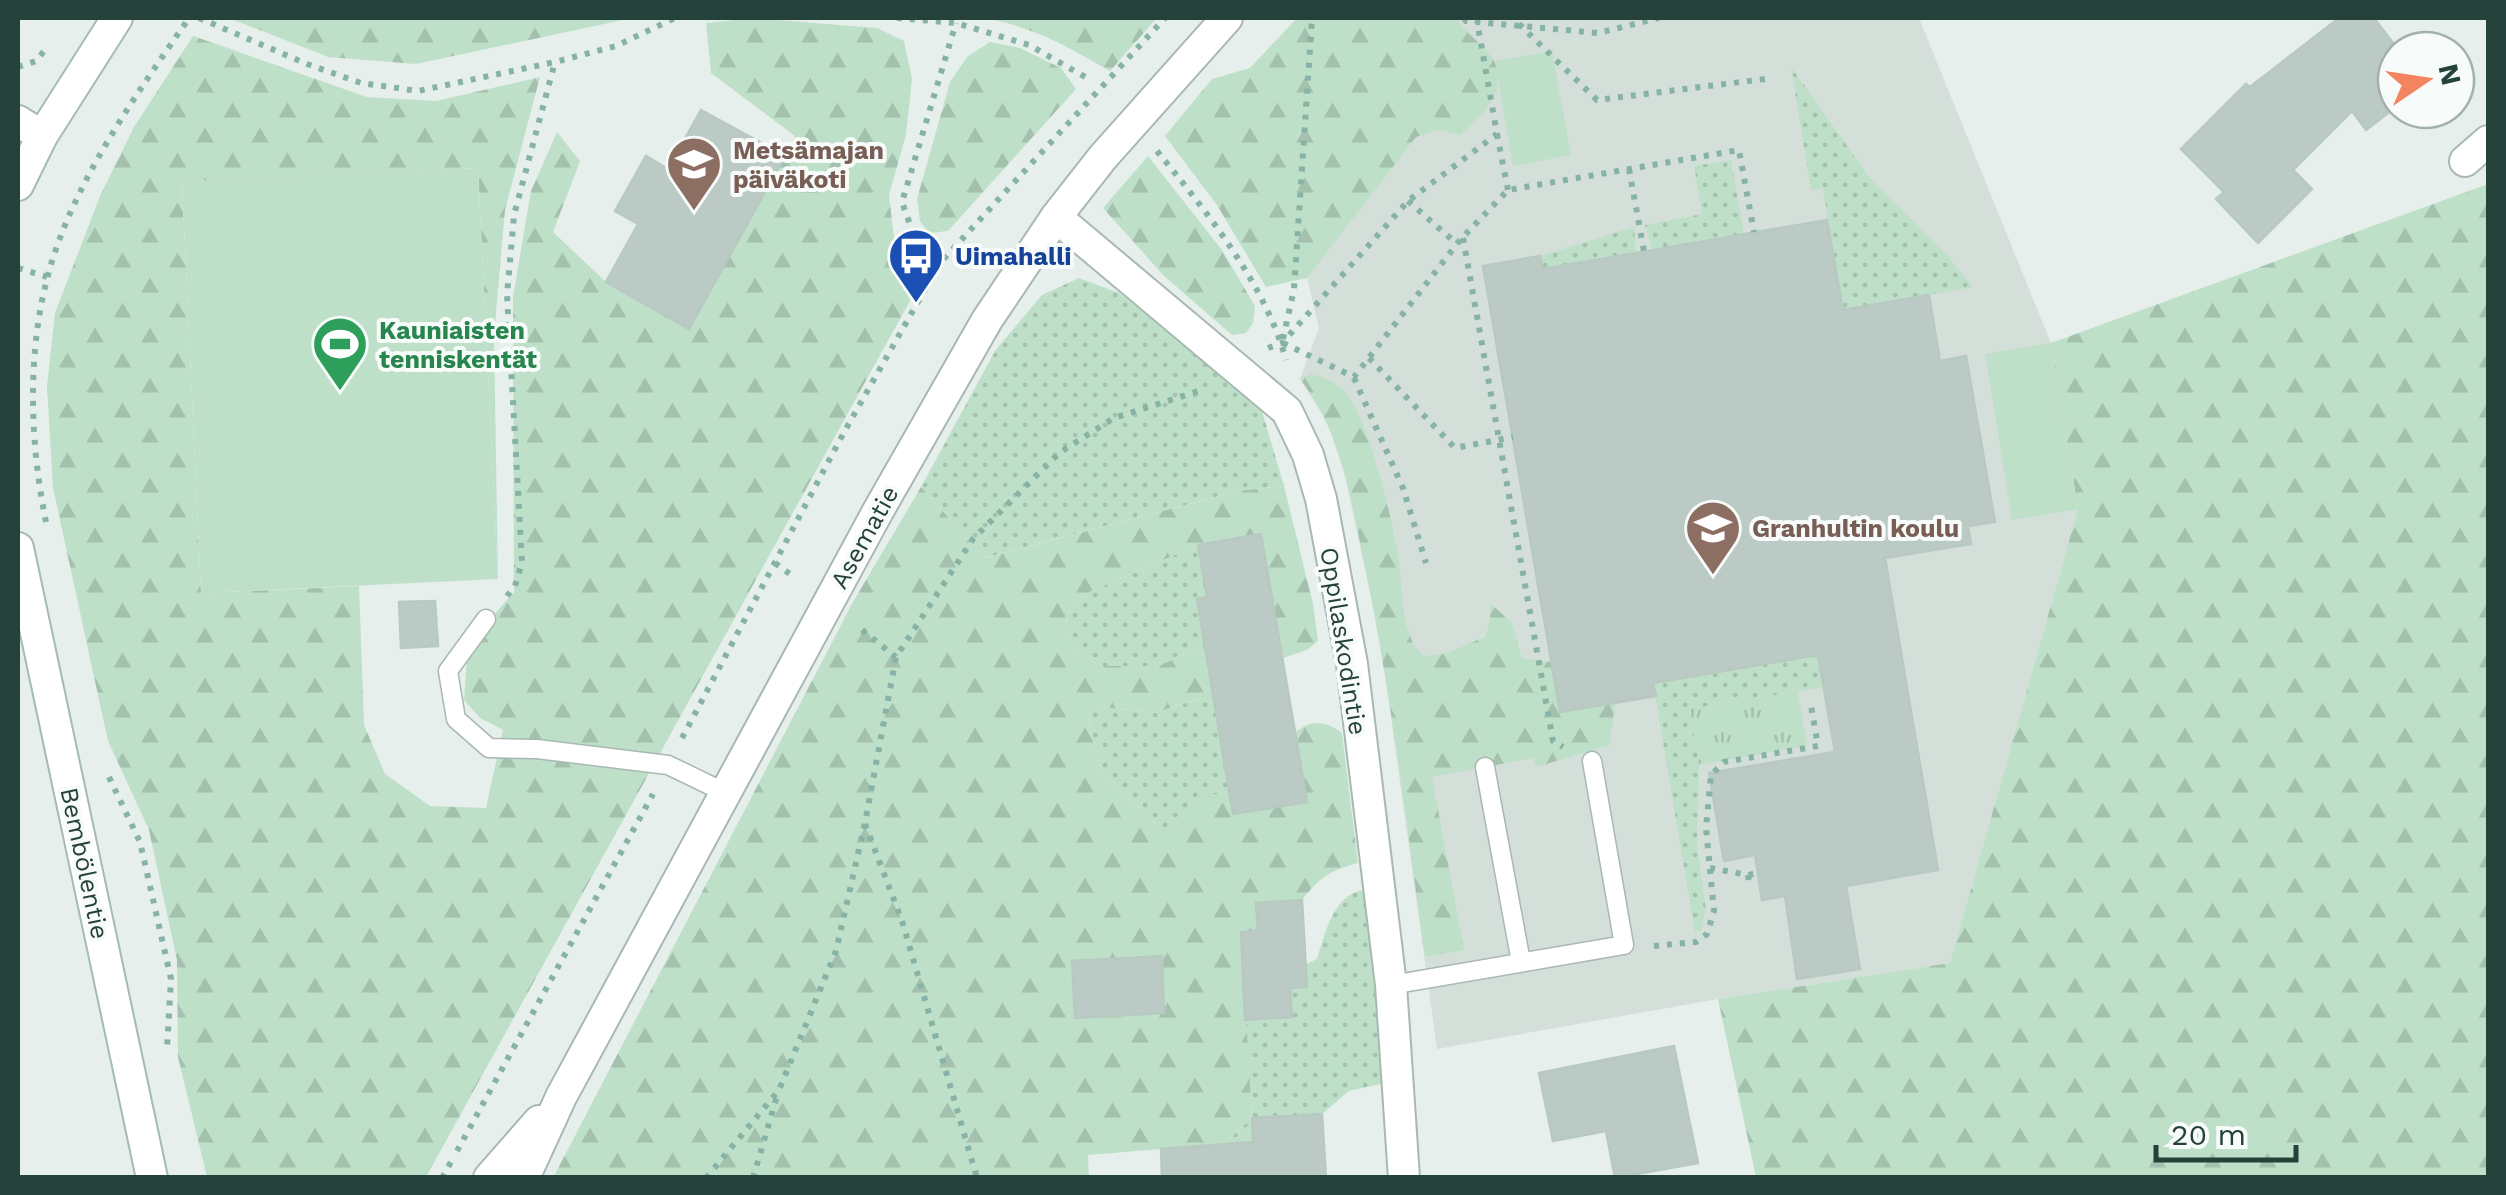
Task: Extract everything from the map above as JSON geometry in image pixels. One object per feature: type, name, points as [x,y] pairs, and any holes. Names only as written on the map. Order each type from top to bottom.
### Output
[{"type":"street","points":[[18,184],[30,129],[117,18]]},
{"type":"street","name":"Asematie","points":[[524,1178],[561,1096],[878,511],[987,320],[1103,157],[1227,18]]},
{"type":"street","name":"Oppilaskodintie","points":[[1056,218],[1287,411],[1308,455],[1321,499],[1352,664],[1390,985],[1404,1178]]},
{"type":"street","name":"Bembölentie","points":[[18,548],[152,1178]]},
{"type":"street","name":"Asematie","points":[[489,1178],[561,1096]]},
{"type":"lane","points":[[486,619],[448,671],[456,719],[489,748],[538,749],[668,765],[726,793]]},
{"type":"lane","points":[[1390,985],[1624,945],[1592,761]]},
{"type":"lane","points":[[1484,767],[1521,962]]},
{"type":"path","points":[[49,535],[34,412],[35,348],[47,277],[77,202],[117,124],[188,18]]},
{"type":"path","points":[[199,18],[361,83],[418,91],[616,46],[674,18]]},
{"type":"path","points":[[897,18],[956,23],[1029,45],[1086,78]]},
{"type":"path","points":[[980,30],[986,18]]},
{"type":"path","points":[[442,1178],[940,263],[1165,18]]},
{"type":"path","points":[[1282,343],[1294,289],[1312,18]]},
{"type":"path","points":[[1464,18],[1521,21],[1598,33],[1659,18]]},
{"type":"path","points":[[1477,21],[1508,190]]},
{"type":"path","points":[[1521,21],[1597,100],[1765,78]]},
{"type":"path","points":[[940,263],[914,236],[902,202],[956,23]]},
{"type":"path","points":[[18,66],[36,62],[59,32]]},
{"type":"path","points":[[486,619],[515,586],[522,562],[507,295],[514,215],[555,62]]},
{"type":"path","points":[[753,1178],[779,1090],[836,951],[896,656],[974,539],[1058,453],[1114,418],[1226,386],[1254,354],[1282,343],[1408,201],[1497,134]]},
{"type":"path","points":[[1354,378],[1460,240],[1508,190],[1740,150],[1754,232]]},
{"type":"path","points":[[1629,169],[1644,251]]},
{"type":"path","points":[[1408,201],[1460,240],[1553,741],[1592,761]]},
{"type":"path","points":[[18,268],[47,277]]},
{"type":"path","points":[[1282,343],[1354,378],[1402,488],[1426,562]]},
{"type":"path","points":[[1369,358],[1455,448],[1512,436]]},
{"type":"path","points":[[775,562],[794,577]]},
{"type":"path","points":[[862,630],[896,656]]},
{"type":"path","points":[[1666,946],[1696,942],[1707,934],[1714,912],[1706,828],[1715,768],[1724,762],[1818,746],[1810,700]]},
{"type":"path","points":[[107,773],[140,842],[170,978],[167,1061]]},
{"type":"path","points":[[864,823],[902,921],[977,1178]]},
{"type":"path","points":[[1710,868],[1748,875],[1758,873]]},
{"type":"path","points":[[1748,875],[1750,887]]},
{"type":"path","points":[[706,1178],[779,1090]]},
{"type":"shaded area","name":"Granhultin koulu","points":[[1410,18],[1919,18],[2051,343],[2078,509],[1950,963],[1437,1049],[1381,645],[1346,480],[1328,423],[1300,379],[1319,328],[1307,278],[1340,232]]},
{"type":"green space","points":[[229,18],[632,18],[416,64],[328,57]]},
{"type":"green space","points":[[754,18],[877,28],[904,41],[912,79],[906,135],[889,195],[894,238],[927,270],[426,1177],[207,1177],[178,1057],[177,960],[149,830],[108,741],[53,488],[47,386],[55,313],[100,196],[134,127],[193,36],[367,97],[436,101],[540,77],[505,210],[494,336],[498,579],[478,168],[182,182],[201,593],[359,586],[364,725],[385,774],[430,806],[486,808],[503,730],[480,718],[464,700],[468,644],[514,592],[513,297],[531,191],[557,132],[580,161],[553,232],[606,282],[689,328],[795,136],[711,73],[706,23]]},
{"type":"green space","points":[[981,18],[1156,19],[1110,71],[1032,31]]},
{"type":"green space","points":[[1297,18],[1457,18],[1494,61],[1498,83],[1490,102],[1460,135],[1439,130],[1416,137],[1307,278],[1266,287],[1217,205],[1165,136],[1212,79],[1250,68]]},
{"type":"green space","points":[[990,42],[1020,48],[1061,68],[1076,89],[948,231],[929,233],[920,221],[917,199],[950,82],[967,57]]},
{"type":"green space","points":[[1552,51],[1571,155],[1513,166],[1495,61]]},
{"type":"green space","points":[[1791,67],[1870,178],[1947,255],[1973,287],[1843,310],[1823,189],[1811,190]]},
{"type":"green space","points":[[1148,156],[1222,250],[1255,306],[1253,323],[1246,333],[1232,335],[1164,276],[1103,208]]},
{"type":"green space","points":[[1731,160],[1744,234],[1652,250],[1645,225],[1702,214],[1694,166]]},
{"type":"green space","name":"Kauniaisten tenniskentät","points":[[478,168],[498,579],[201,593],[182,181]]},
{"type":"green space","points":[[2488,184],[2488,1177],[1756,1177],[1718,999],[1950,963],[2078,509],[2051,343]]},
{"type":"green space","points":[[1634,227],[1636,252],[1562,265],[1544,277],[1540,256]]},
{"type":"green space","points":[[1079,278],[1119,293],[1260,404],[1284,486],[1238,491],[984,558],[921,487],[995,351],[1042,295]]},
{"type":"green space","points":[[2051,343],[2078,509],[2012,520],[1985,354]]},
{"type":"green space","points":[[1311,374],[1341,388],[1363,424],[1391,522],[1407,625],[1424,656],[1447,653],[1485,637],[1490,603],[1512,623],[1522,658],[1551,662],[1560,712],[1615,703],[1610,745],[1536,767],[1533,758],[1432,777],[1464,950],[1425,957],[1366,572],[1336,447],[1315,400],[1300,379]]},
{"type":"green space","points":[[1284,486],[1313,604],[1318,641],[1307,650],[1283,658],[1261,534],[1198,545],[1089,592],[1065,616],[1073,648],[1099,666],[1159,666],[1189,652],[1207,654],[1215,704],[1200,698],[1155,713],[1102,707],[1087,715],[1101,771],[1159,827],[1180,830],[1182,813],[1197,796],[1216,794],[1232,804],[1234,814],[1307,802],[1296,732],[1319,723],[1342,733],[1358,863],[1326,876],[1302,900],[1256,903],[1258,930],[1241,932],[1252,1118],[1202,1164],[1186,1147],[1088,1155],[1089,1177],[553,1178],[853,602],[921,487],[985,558],[1238,491]]},
{"type":"green space","points":[[1198,545],[1207,597],[1197,599],[1207,654],[1189,652],[1159,666],[1099,666],[1073,648],[1065,616],[1089,592]]},
{"type":"green space","points":[[1818,655],[1824,687],[1690,709],[1699,765],[1697,844],[1706,910],[1701,931],[1695,932],[1653,683]]},
{"type":"green space","points":[[1798,691],[1807,746],[1699,765],[1690,709]]},
{"type":"green space","points":[[1201,698],[1215,704],[1232,804],[1180,831],[1159,827],[1101,771],[1087,715],[1102,707],[1155,713]]},
{"type":"green space","points":[[1363,890],[1378,987],[1385,1083],[1349,1091],[1322,1114],[1252,1118],[1245,1020],[1292,1017],[1290,988],[1307,986],[1306,964],[1317,959],[1337,907]]},
{"type":"green space","points":[[1252,1118],[1255,1177],[1202,1164]]},
{"type":"building","points":[[2339,18],[2374,18],[2383,30],[2376,30],[2376,122],[2366,130],[2352,111],[2293,170],[2312,189],[2258,243],[2216,199],[2224,192],[2181,149],[2246,84],[2250,87]]},
{"type":"building","points":[[701,110],[785,156],[689,329],[606,282],[638,224],[615,211],[646,156],[668,169]]},
{"type":"building","points":[[1827,220],[1843,310],[1929,295],[1940,361],[1966,356],[1995,522],[1968,526],[1971,544],[1885,558],[1938,870],[1846,886],[1860,969],[1797,979],[1785,896],[1762,900],[1755,855],[1724,861],[1709,773],[1835,752],[1818,655],[1653,683],[1656,696],[1560,712],[1483,266],[1540,256],[1543,269]]},
{"type":"building","points":[[1261,534],[1307,802],[1233,814],[1197,599],[1207,597],[1198,545]]},
{"type":"building","points":[[435,601],[438,646],[401,648],[399,602]]},
{"type":"building","points":[[1302,900],[1307,987],[1290,988],[1292,1017],[1245,1020],[1241,932],[1258,930],[1256,903]]},
{"type":"building","points":[[1162,956],[1164,1013],[1075,1018],[1072,961]]},
{"type":"building","points":[[1674,1046],[1698,1163],[1615,1178],[1606,1131],[1553,1141],[1539,1073]]},
{"type":"building","points":[[1322,1114],[1326,1178],[1162,1178],[1161,1149],[1253,1142],[1252,1118]]},
{"type":"place","name":"Metsämajan päiväkoti","points":[[694,213]]},
{"type":"place","name":"Uimahalli","points":[[916,305]]},
{"type":"place","name":"Kauniaisten tenniskentät","points":[[340,393]]},
{"type":"place","name":"Granhultin koulu","points":[[1713,577]]}]
